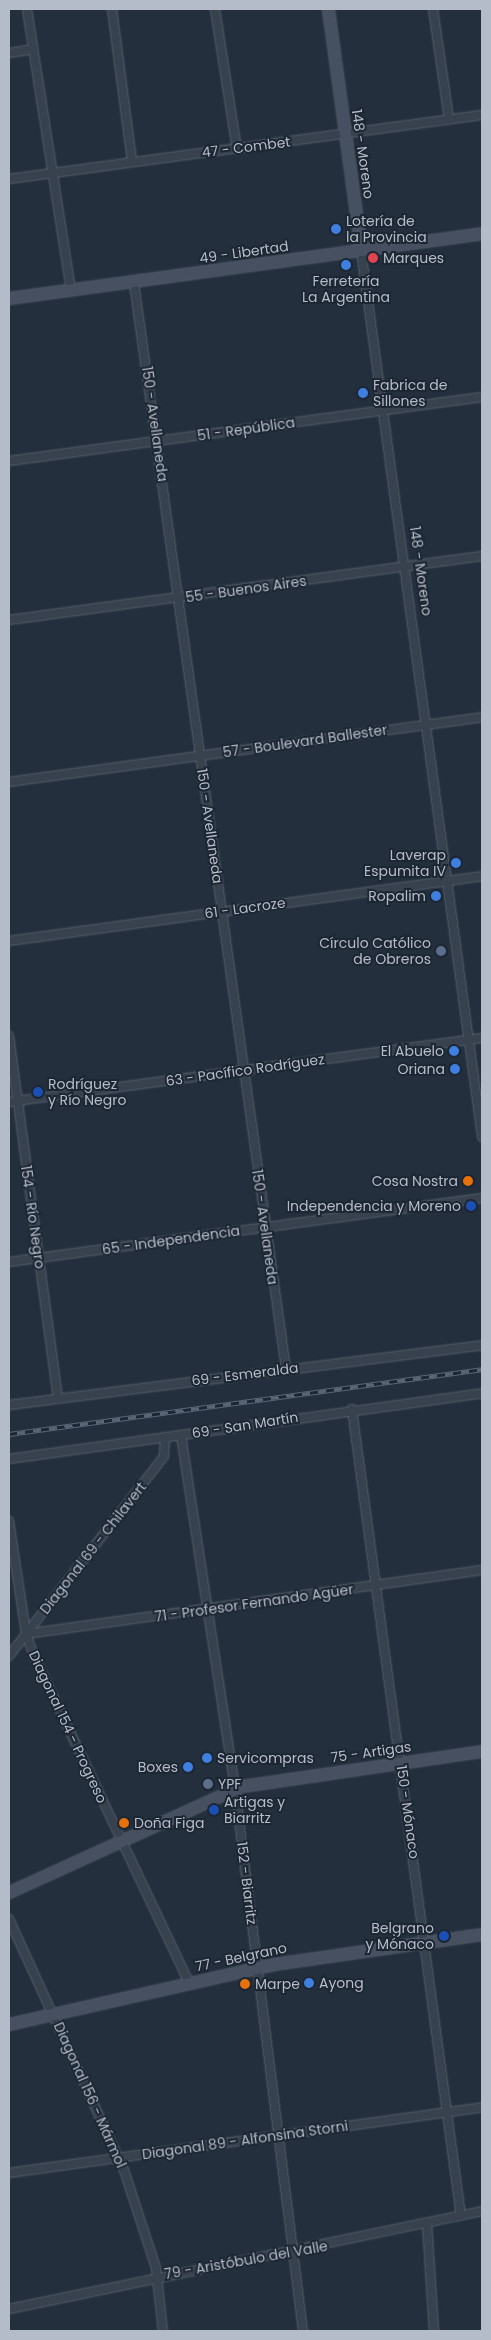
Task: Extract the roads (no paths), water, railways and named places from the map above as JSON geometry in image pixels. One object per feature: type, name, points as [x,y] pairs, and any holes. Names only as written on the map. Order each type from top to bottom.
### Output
[{"type":"street","points":[[27,9],[71,290]]},
{"type":"street","points":[[112,9],[132,161]]},
{"type":"street","points":[[215,9],[237,149]]},
{"type":"street","name":"148 - Moreno","points":[[328,9],[482,1137]]},
{"type":"street","points":[[433,9],[449,119]]},
{"type":"street","points":[[9,53],[33,49]]},
{"type":"street","name":"47 - Combet","points":[[9,179],[482,115]]},
{"type":"street","name":"49 - Libertad","points":[[9,298],[134,283],[482,234]]},
{"type":"street","name":"150 - Avellaneda","points":[[134,283],[180,598],[264,1228],[286,1368]]},
{"type":"street","name":"51 - República","points":[[9,462],[482,397]]},
{"type":"street","name":"55 - Buenos Aires","points":[[9,620],[482,556]]},
{"type":"street","name":"57 - Boulevard Ballester","points":[[9,782],[482,717]]},
{"type":"street","name":"61 - Lacroze","points":[[9,942],[482,876]]},
{"type":"street","name":"154 - Río Negro","points":[[9,1036],[13,1101],[58,1398]]},
{"type":"street","name":"63 - Pacífico Rodríguez","points":[[13,1101],[482,1038]]},
{"type":"street","name":"65 - Independencia","points":[[9,1262],[482,1198]]},
{"type":"street","name":"69 - Esmeralda","points":[[9,1404],[286,1368],[482,1346]]},
{"type":"street","name":"69 - San Martín","points":[[9,1459],[352,1409],[482,1393]]},
{"type":"street","name":"150 - Mónaco","points":[[352,1409],[450,2112],[461,2216]]},
{"type":"street","name":"152 - Biarritz","points":[[182,1435],[235,1788],[296,2253],[303,2331]]},
{"type":"street","name":"Diagonal 69 - Chilavert","points":[[9,1656],[164,1456],[165,1437]]},
{"type":"street","name":"Diagonal 154 - Progreso","points":[[9,1521],[26,1634],[189,1983]]},
{"type":"street","name":"71 - Profesor Fernando Agüer","points":[[26,1634],[482,1570]]},
{"type":"street","name":"75 - Artigas","points":[[9,1892],[120,1838],[235,1788],[482,1751]]},
{"type":"street","name":"Diagonal 156 - Mármol","points":[[9,1919],[119,2157],[158,2276],[163,2331]]},
{"type":"street","name":"77 - Belgrano","points":[[9,2024],[258,1967],[482,1934]]},
{"type":"street","name":"Diagonal 89 - Alfonsina Storni","points":[[9,2173],[482,2107]]},
{"type":"street","name":"79 - Aristóbulo del Valle","points":[[9,2309],[158,2276],[296,2253],[482,2211]]},
{"type":"street","points":[[427,2223],[434,2331]]},
{"type":"railway","points":[[9,1434],[482,1369]]},
{"type":"place","name":"Lotería de la Provincia","points":[[336,229]]},
{"type":"place","name":"Marques","points":[[373,258]]},
{"type":"place","name":"Ferretería La Argentina","points":[[346,265]]},
{"type":"place","name":"Fabrica de Sillones","points":[[363,393]]},
{"type":"place","name":"Laverap Espumita IV","points":[[456,863]]},
{"type":"place","name":"Ropalim","points":[[436,896]]},
{"type":"place","name":"Círculo Católico de Obreros","points":[[441,951]]},
{"type":"place","name":"El Abuelo","points":[[454,1051]]},
{"type":"place","name":"Oriana","points":[[455,1069]]},
{"type":"place","name":"Rodríguez y Río Negro","points":[[38,1092]]},
{"type":"place","name":"Cosa Nostra","points":[[468,1181]]},
{"type":"place","name":"Independencia y Moreno","points":[[471,1206]]},
{"type":"place","name":"Servicompras","points":[[207,1758]]},
{"type":"place","name":"Boxes","points":[[188,1767]]},
{"type":"place","name":"YPF","points":[[208,1784]]},
{"type":"place","name":"Artigas y Biarritz","points":[[214,1810]]},
{"type":"place","name":"Doña Figa","points":[[124,1823]]},
{"type":"place","name":"Belgrano y Mónaco","points":[[444,1936]]},
{"type":"place","name":"Ayong","points":[[309,1983]]},
{"type":"place","name":"Marpe","points":[[245,1984]]}]
